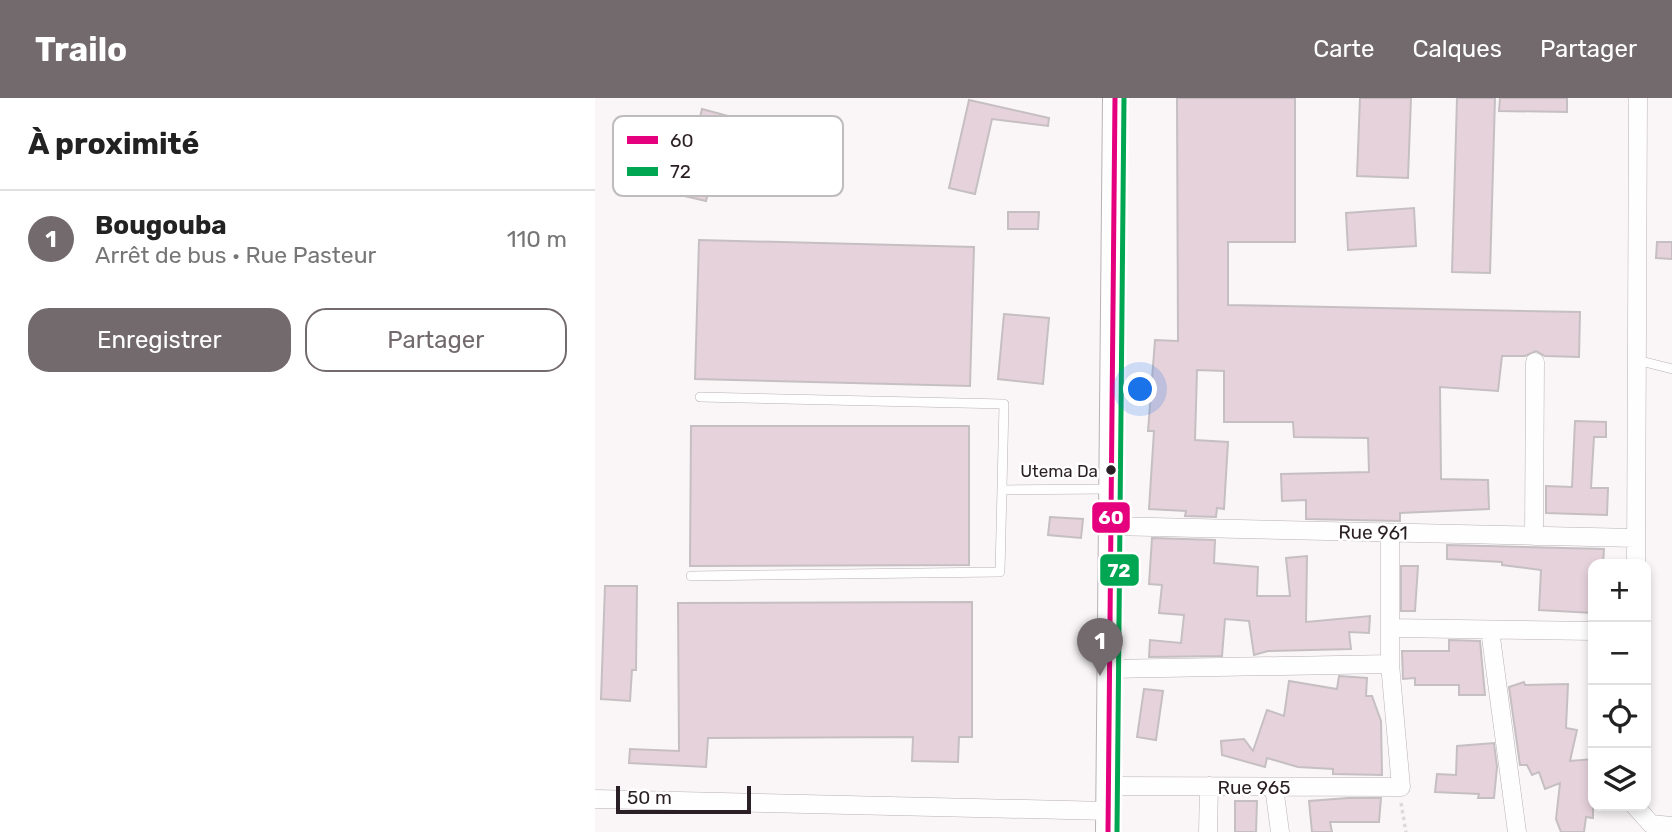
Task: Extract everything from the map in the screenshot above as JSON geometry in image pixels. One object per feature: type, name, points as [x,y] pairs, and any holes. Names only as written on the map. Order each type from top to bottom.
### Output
[{"type":"main road","points":[[1108,810],[1115,98]]},
{"type":"street","points":[[1636,559],[1638,98]]},
{"type":"street","points":[[1534,536],[1535,362]]},
{"type":"street","name":"Rue 961","points":[[1111,526],[1636,538]]},
{"type":"street","points":[[1390,533],[1390,664],[1401,787]]},
{"type":"street","points":[[1390,628],[1588,631]]},
{"type":"street","points":[[1490,630],[1517,832]]},
{"type":"street","points":[[1109,669],[1390,664]]},
{"type":"street","points":[[1208,832],[1209,786]]},
{"type":"street","name":"Rue 965","points":[[595,799],[1108,810],[1209,786],[1401,787]]},
{"type":"street","points":[[1274,787],[1280,832]]},
{"type":"street","points":[[1639,811],[1651,824],[1672,827]]},
{"type":"lane","points":[[1637,360],[1672,369]]},
{"type":"lane","points":[[691,576],[1000,572],[1004,404],[700,397]]},
{"type":"lane","points":[[1002,490],[1111,489]]},
{"type":"path","points":[[1401,787],[1401,817],[1406,832]]},
{"type":"building","points":[[1177,98],[1295,98],[1295,242],[1228,242],[1228,305],[1580,312],[1579,357],[1545,356],[1536,351],[1525,356],[1502,356],[1498,391],[1440,387],[1441,479],[1488,480],[1489,509],[1400,513],[1400,521],[1306,519],[1306,500],[1282,501],[1281,474],[1369,472],[1368,438],[1294,437],[1293,422],[1224,422],[1224,371],[1197,370],[1195,440],[1228,442],[1224,509],[1217,508],[1216,517],[1185,516],[1186,511],[1149,509],[1154,431],[1148,431],[1155,340],[1178,341]]},
{"type":"building","points":[[1360,98],[1411,98],[1408,178],[1357,176]]},
{"type":"building","points":[[1457,98],[1495,98],[1490,273],[1452,272]]},
{"type":"building","points":[[1500,98],[1567,98],[1567,112],[1499,111]]},
{"type":"building","points":[[969,100],[1049,118],[1048,126],[992,119],[975,194],[949,188]]},
{"type":"building","points":[[702,109],[728,116],[700,116]]},
{"type":"building","points":[[684,196],[707,196],[706,201]]},
{"type":"building","points":[[1414,208],[1416,246],[1348,250],[1346,213]]},
{"type":"building","points":[[1008,212],[1039,212],[1038,229],[1008,229]]},
{"type":"building","points":[[699,240],[974,247],[970,386],[695,379]]},
{"type":"building","points":[[1657,242],[1672,242],[1672,259],[1656,258]]},
{"type":"building","points":[[1004,314],[1049,318],[1043,384],[998,379]]},
{"type":"building","points":[[1575,421],[1606,422],[1606,437],[1594,437],[1591,488],[1608,488],[1607,515],[1546,513],[1546,486],[1572,487]]},
{"type":"building","points":[[691,426],[969,426],[969,565],[690,566]]},
{"type":"building","points":[[1050,517],[1083,519],[1081,538],[1048,535]]},
{"type":"building","points":[[1152,538],[1215,540],[1214,563],[1258,567],[1257,596],[1290,596],[1286,558],[1307,556],[1306,622],[1370,616],[1369,633],[1349,632],[1351,649],[1268,651],[1254,655],[1249,621],[1225,619],[1222,656],[1149,657],[1150,640],[1181,643],[1184,615],[1159,613],[1162,585],[1149,584]]},
{"type":"building","points":[[1447,545],[1604,549],[1603,559],[1588,559],[1588,613],[1539,610],[1541,570],[1502,565],[1502,562],[1447,559]]},
{"type":"building","points":[[1401,566],[1418,566],[1415,611],[1401,611]]},
{"type":"building","points":[[605,586],[637,586],[636,670],[632,670],[630,701],[601,699]]},
{"type":"building","points":[[972,602],[972,737],[959,737],[958,762],[912,761],[913,737],[708,738],[706,767],[629,763],[630,749],[679,751],[678,603]]},
{"type":"building","points":[[1449,640],[1480,641],[1485,695],[1459,695],[1459,685],[1415,685],[1415,678],[1403,679],[1402,651],[1449,651]]},
{"type":"building","points":[[1339,676],[1367,678],[1366,696],[1372,696],[1381,721],[1382,775],[1333,774],[1333,769],[1298,767],[1267,758],[1265,767],[1222,755],[1221,741],[1244,739],[1253,751],[1267,710],[1284,716],[1289,681],[1337,689]]},
{"type":"building","points":[[1524,682],[1525,685],[1568,684],[1566,728],[1577,730],[1570,761],[1588,759],[1588,811],[1593,811],[1593,818],[1586,817],[1584,832],[1561,832],[1556,819],[1560,783],[1545,789],[1539,772],[1532,775],[1527,765],[1520,765],[1509,687]]},
{"type":"building","points":[[1144,689],[1163,691],[1156,740],[1137,737]]},
{"type":"building","points":[[1494,743],[1497,767],[1494,798],[1478,798],[1479,794],[1435,792],[1437,774],[1456,775],[1457,746]]},
{"type":"building","points":[[1381,798],[1379,822],[1330,822],[1332,832],[1312,832],[1309,801]]},
{"type":"building","points":[[1235,801],[1257,801],[1256,832],[1235,832]]},
{"type":"transit line","name":"60","points":[[1108,832],[1115,98]]},
{"type":"transit line","name":"72","points":[[1117,832],[1124,98]]},
{"type":"place","name":"Utema Da","points":[[1111,470]]},
{"type":"place","name":"Bougouba","points":[[1100,676]]}]
